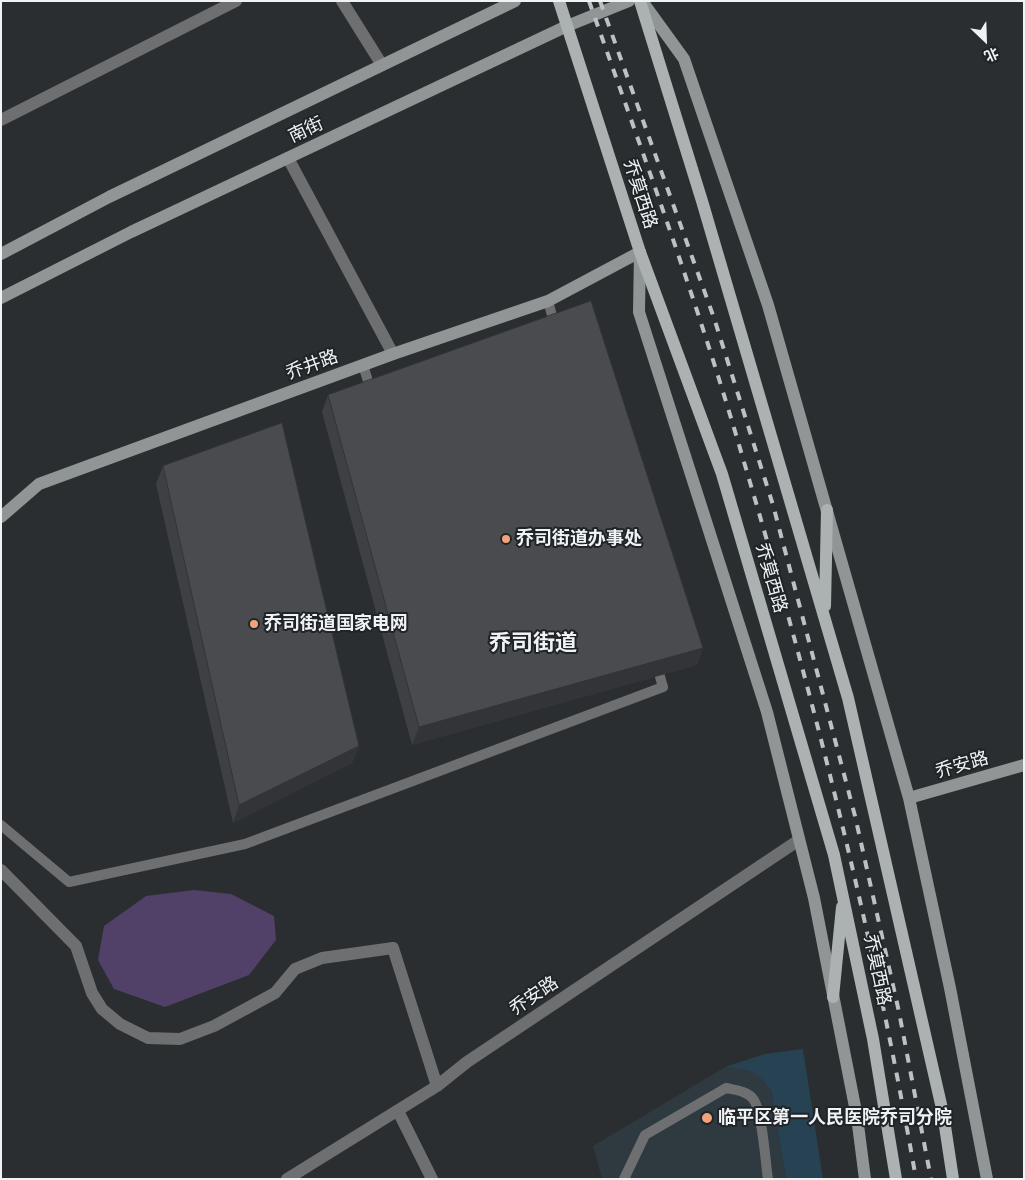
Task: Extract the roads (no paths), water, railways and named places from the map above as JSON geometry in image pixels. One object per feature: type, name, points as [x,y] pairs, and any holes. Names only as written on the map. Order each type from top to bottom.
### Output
[{"type":"main road","name":"南街","points":[[1,254],[109,197],[515,1]]},
{"type":"main road","name":"乔莫西路","points":[[559,1],[640,252],[722,474],[834,855],[873,1039],[896,1179]]},
{"type":"main road","name":"南街","points":[[1,298],[131,232],[567,26],[629,1]]},
{"type":"main road","name":"乔莫西路","points":[[641,1],[702,201],[850,707],[943,1113],[953,1179]]},
{"type":"main road","points":[[641,1],[684,59],[768,305],[909,798],[950,988],[987,1179]]},
{"type":"main road","points":[[640,252],[639,312],[768,712],[800,840],[834,997],[857,1117],[865,1179]]},
{"type":"main road","name":"乔井路","points":[[1,517],[39,484],[393,354],[548,301],[640,252]]},
{"type":"main road","points":[[825,618],[827,510]]},
{"type":"main road","name":"乔安路","points":[[909,798],[1024,765]]},
{"type":"main road","points":[[834,997],[843,892]]},
{"type":"street","points":[[1,120],[236,1]]},
{"type":"street","points":[[342,1],[382,66]]},
{"type":"street","points":[[288,158],[393,354]]},
{"type":"street","name":"乔安路","points":[[287,1179],[437,1086],[467,1062],[800,840]]},
{"type":"street","points":[[1,870],[76,946],[92,993],[102,1010],[120,1024],[148,1038],[180,1039],[214,1026],[275,993],[296,968],[322,958],[393,948],[437,1086]]},
{"type":"street","points":[[398,1111],[432,1179]]},
{"type":"lane","points":[[548,301],[558,338]]},
{"type":"lane","points":[[363,365],[374,400]]},
{"type":"lane","points":[[1,825],[69,882],[245,844],[663,687],[652,650]]},
{"type":"lane","points":[[624,1179],[644,1135],[726,1088],[742,1091],[754,1099],[759,1118],[768,1179]]},
{"type":"railway","points":[[589,1],[670,230],[727,404],[795,639],[862,908],[916,1179]]},
{"type":"railway","points":[[600,1],[714,318],[773,505],[855,816],[899,1012],[931,1179]]},
{"type":"place","name":"乔司街道办事处","points":[[506,539]]},
{"type":"place","name":"乔司街道国家电网","points":[[254,624]]},
{"type":"place","name":"临平区第一人民医院乔司分院","points":[[707,1118]]},
{"type":"district","name":"乔司街道","points":[[533,643]]}]
